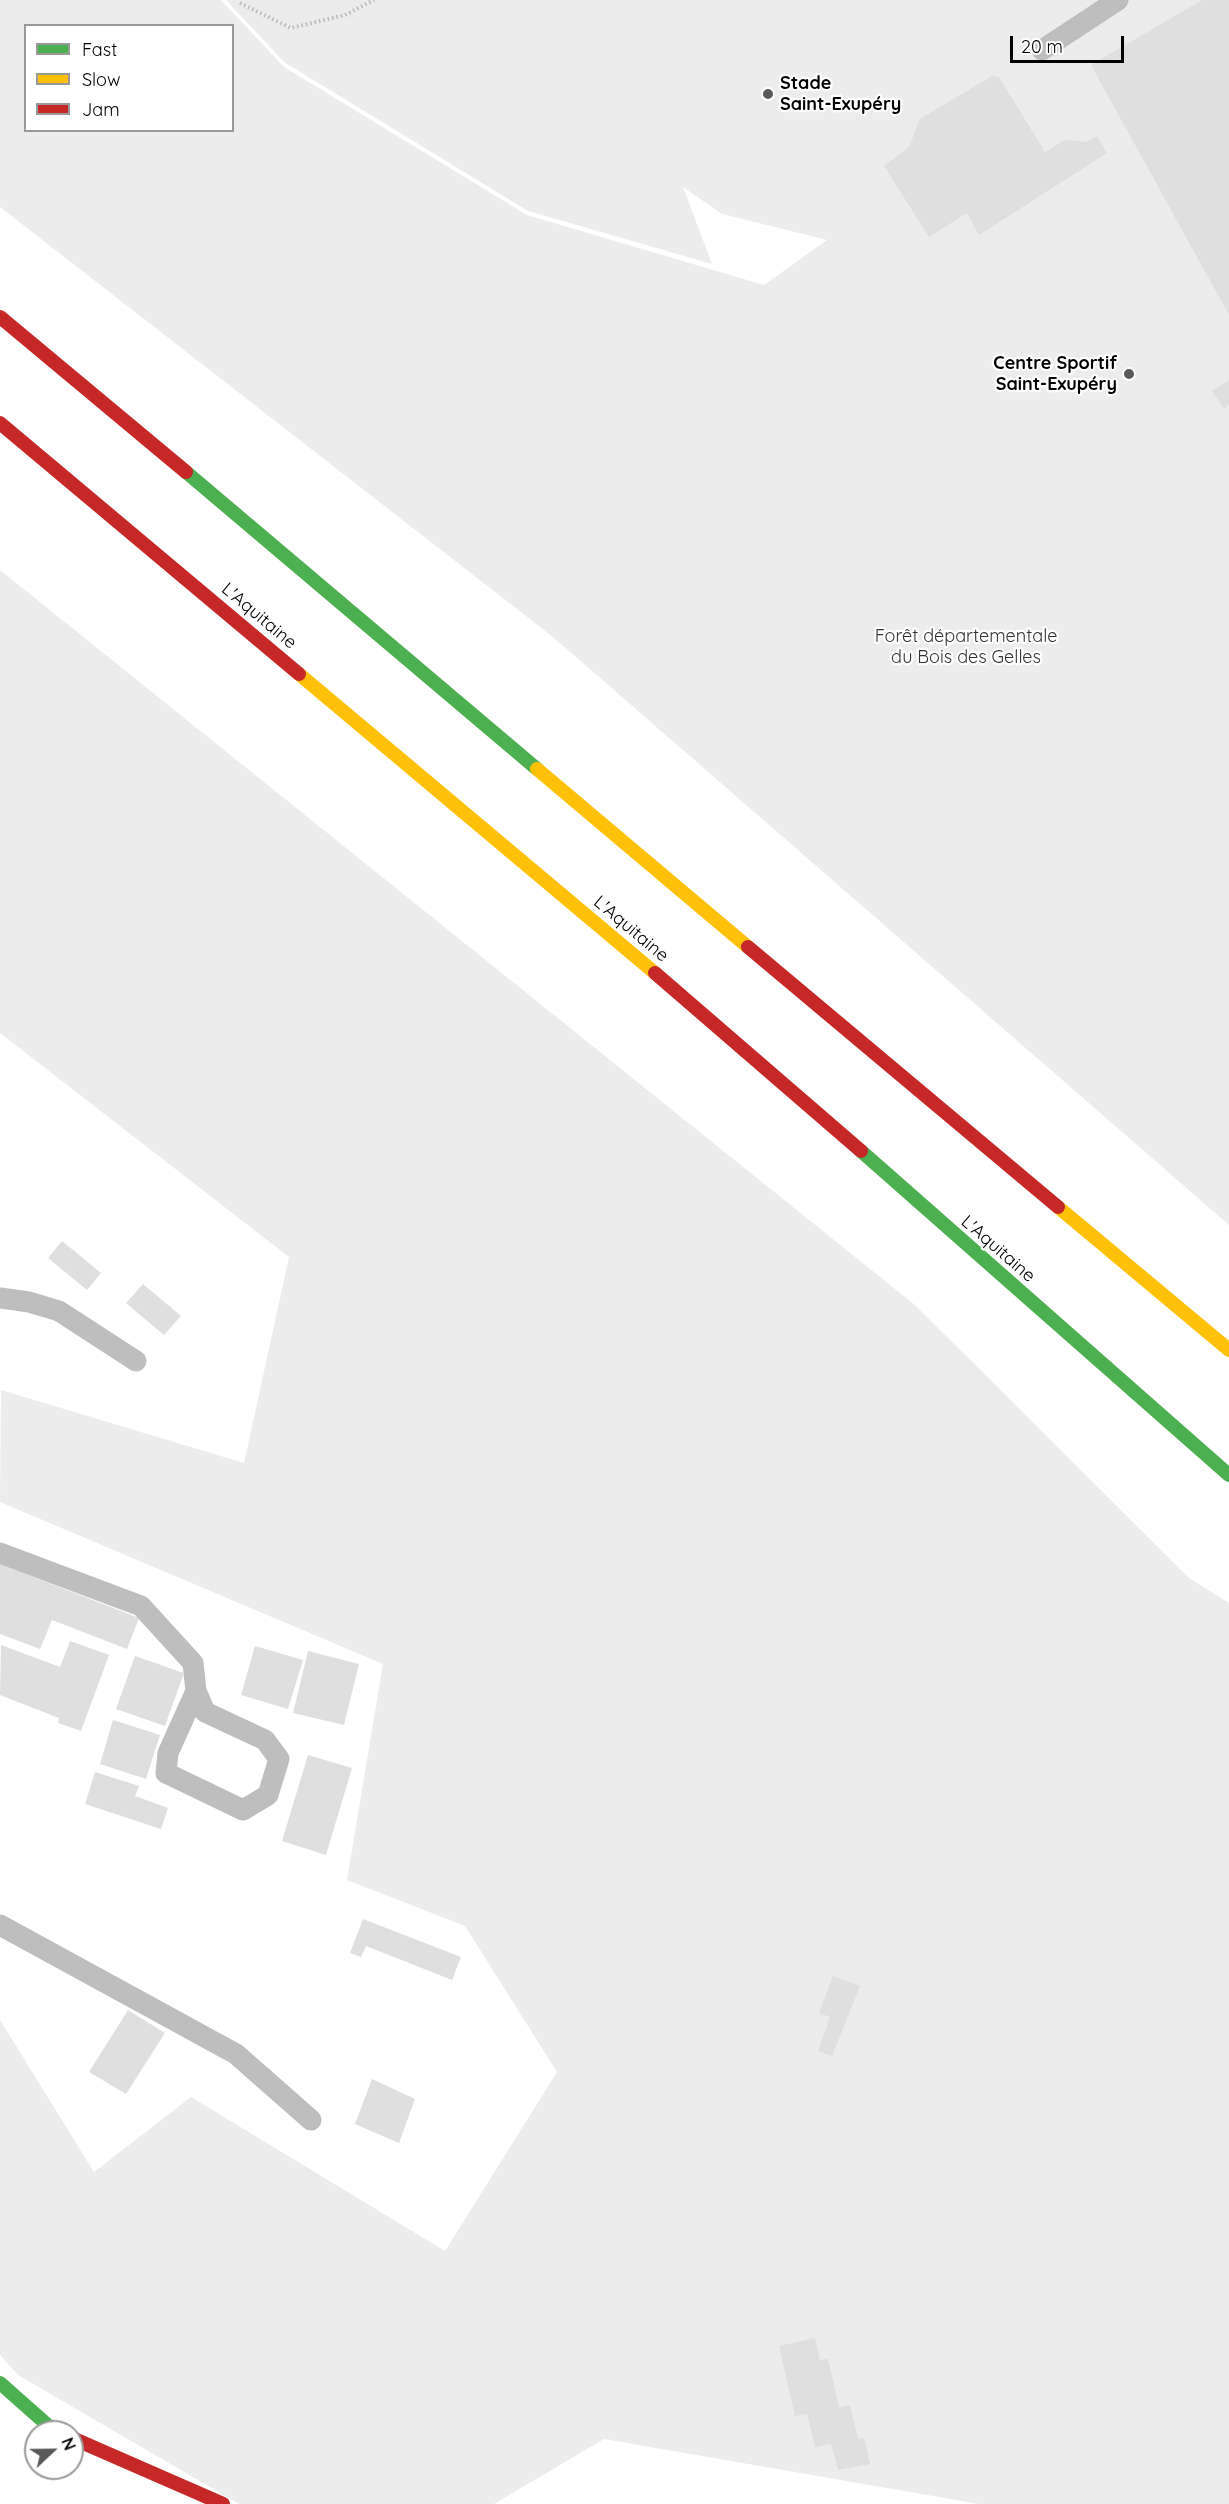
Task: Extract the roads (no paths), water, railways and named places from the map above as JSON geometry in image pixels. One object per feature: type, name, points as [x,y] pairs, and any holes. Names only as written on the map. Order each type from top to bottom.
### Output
[{"type":"main road","points":[[0,317],[1229,1350]]},
{"type":"main road","name":"L'Aquitaine","points":[[0,423],[742,1046],[1229,1475]]},
{"type":"main road","points":[[0,2384],[42,2420]]},
{"type":"main road","points":[[84,2443],[223,2504]]},
{"type":"lane","points":[[1042,50],[1118,0]]},
{"type":"lane","points":[[0,1298],[29,1302],[59,1311],[136,1361]]},
{"type":"lane","points":[[0,1553],[141,1606],[193,1663],[196,1691],[205,1712],[266,1740],[279,1759],[268,1795],[243,1810],[166,1773],[168,1753],[196,1691]]},
{"type":"lane","points":[[0,1925],[236,2054],[311,2120]]},
{"type":"place","name":"Stade Saint-Exupéry","points":[[768,94]]},
{"type":"place","name":"Centre Sportif Saint-Exupéry","points":[[1129,374]]},
{"type":"park label","name":"Forêt départementale du Bois des Gelles","points":[[966,647]]}]
